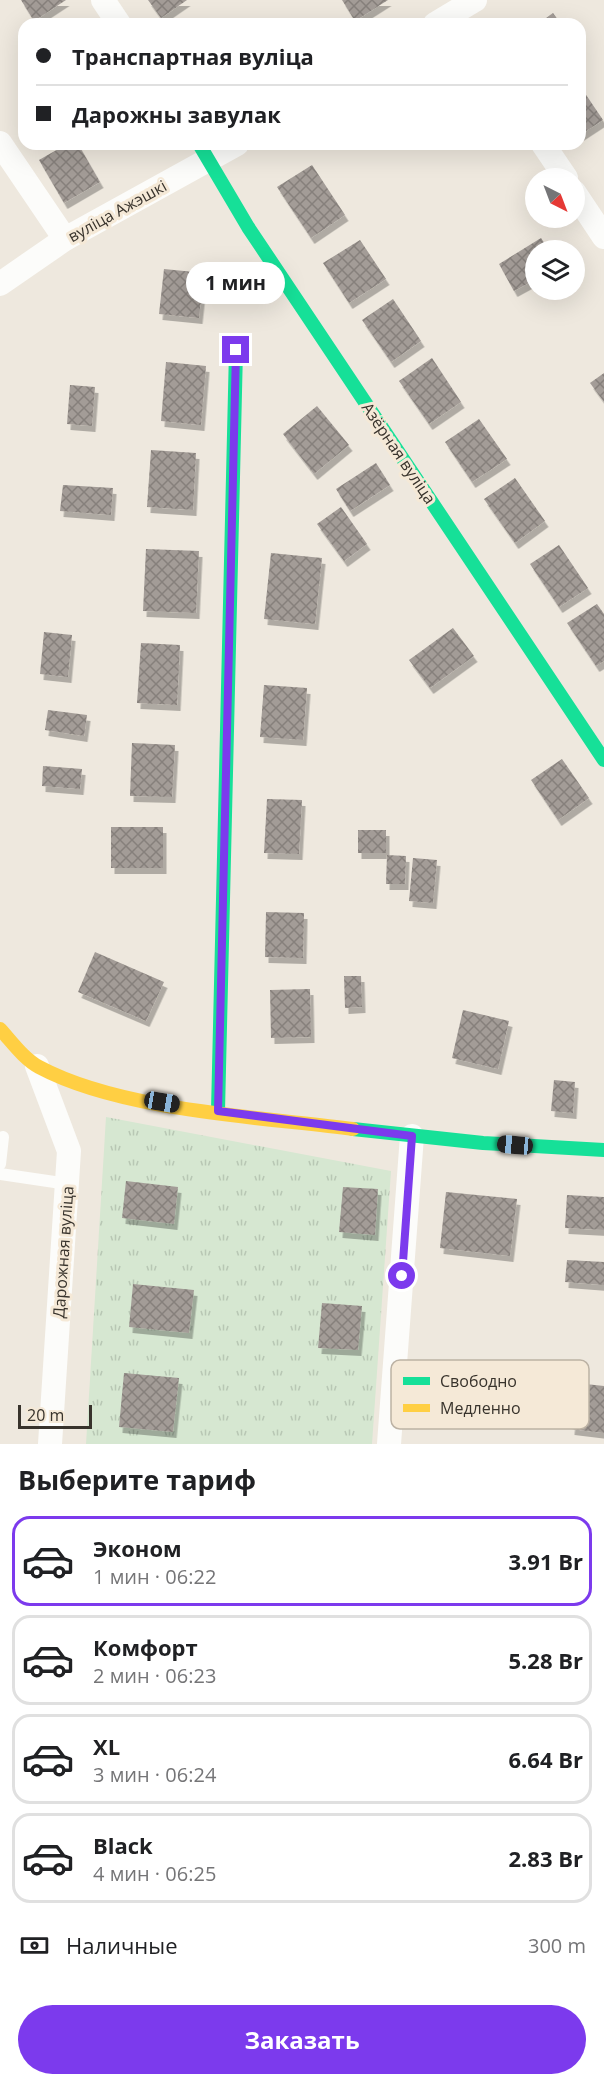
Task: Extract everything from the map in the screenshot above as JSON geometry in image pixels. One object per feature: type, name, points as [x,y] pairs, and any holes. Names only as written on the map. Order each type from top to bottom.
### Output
[{"type":"street","points":[[103,0],[115,18]]},
{"type":"street","points":[[445,18],[461,9]]},
{"type":"street","points":[[0,142],[65,239]]},
{"type":"street","points":[[547,150],[559,168]]},
{"type":"street","name":"вуліца Ажэшкі","points":[[0,284],[65,239],[205,152]]},
{"type":"street","name":"Азёрная вуліца","points":[[205,152],[248,227],[604,760]]},
{"type":"street","points":[[585,208],[604,237]]},
{"type":"street","points":[[218,1111],[236,350]]},
{"type":"street","points":[[0,1029],[37,1066],[73,1081],[113,1093],[218,1111],[412,1136],[604,1150]]},
{"type":"street","name":"Дарожная вуліца","points":[[37,1066],[69,1151],[50,1444]]},
{"type":"street","points":[[395,1360],[412,1136]]},
{"type":"street","points":[[389,1444],[391,1417]]},
{"type":"lane","points":[[0,1164],[3,1137]]},
{"type":"lane","points":[[0,1174],[68,1184]]},
{"type":"green space","points":[[106,1117],[391,1171],[372,1444],[86,1444]]},
{"type":"building","points":[[21,0],[66,0],[39,18],[32,18]]},
{"type":"building","points":[[148,0],[187,0],[161,18]]},
{"type":"building","points":[[342,0],[388,0],[360,18],[353,18]]},
{"type":"building","points":[[553,13],[557,18],[546,18]]},
{"type":"building","points":[[586,95],[603,120],[586,131]]},
{"type":"building","points":[[56,150],[81,150],[100,182],[64,203],[39,160]]},
{"type":"building","points":[[312,165],[345,215],[311,238],[277,187]]},
{"type":"building","points":[[360,240],[386,279],[349,303],[323,263]]},
{"type":"building","points":[[525,248],[525,285],[514,291],[499,264]]},
{"type":"building","points":[[164,269],[204,273],[199,318],[159,314]]},
{"type":"building","points":[[393,299],[421,341],[391,362],[362,320]]},
{"type":"building","points":[[432,358],[461,402],[429,424],[399,381]]},
{"type":"building","points":[[166,362],[206,366],[201,425],[161,421]]},
{"type":"building","points":[[604,373],[604,402],[590,383]]},
{"type":"building","points":[[70,385],[95,387],[92,426],[67,424]]},
{"type":"building","points":[[317,406],[349,445],[314,474],[283,434]]},
{"type":"building","points":[[479,419],[507,459],[472,482],[445,442]]},
{"type":"building","points":[[151,450],[196,453],[193,510],[147,507]]},
{"type":"building","points":[[376,463],[390,485],[350,511],[336,489]]},
{"type":"building","points":[[515,478],[545,521],[515,543],[484,499]]},
{"type":"building","points":[[63,485],[113,488],[111,515],[60,511]]},
{"type":"building","points":[[341,507],[367,544],[344,561],[317,524]]},
{"type":"building","points":[[559,545],[588,588],[559,607],[530,564]]},
{"type":"building","points":[[146,549],[199,551],[196,613],[143,611]]},
{"type":"building","points":[[271,553],[322,558],[315,624],[264,619]]},
{"type":"building","points":[[597,604],[604,614],[604,661],[596,666],[567,623]]},
{"type":"building","points":[[453,628],[474,656],[430,688],[409,660]]},
{"type":"building","points":[[44,632],[72,635],[68,677],[40,674]]},
{"type":"building","points":[[141,643],[180,645],[177,705],[137,703]]},
{"type":"building","points":[[264,685],[307,688],[303,740],[260,737]]},
{"type":"building","points":[[48,710],[87,715],[84,736],[45,730]]},
{"type":"building","points":[[132,743],[175,745],[172,797],[130,796]]},
{"type":"building","points":[[562,759],[589,798],[558,820],[531,780]]},
{"type":"building","points":[[43,766],[82,769],[80,789],[42,786]]},
{"type":"building","points":[[267,799],[302,800],[299,854],[264,853]]},
{"type":"building","points":[[111,827],[163,827],[163,868],[111,868]]},
{"type":"building","points":[[358,830],[386,830],[386,853],[358,853]]},
{"type":"building","points":[[387,855],[406,856],[405,884],[386,884]]},
{"type":"building","points":[[413,858],[437,860],[433,903],[409,901]]},
{"type":"building","points":[[266,912],[304,913],[303,958],[265,957]]},
{"type":"building","points":[[95,952],[164,982],[146,1021],[78,992]]},
{"type":"building","points":[[344,976],[361,976],[362,1007],[345,1008]]},
{"type":"building","points":[[310,989],[311,1037],[271,1038],[270,990]]},
{"type":"building","points":[[463,1010],[509,1021],[498,1069],[452,1058]]},
{"type":"building","points":[[554,1080],[575,1082],[573,1113],[551,1111]]},
{"type":"building","points":[[126,1181],[178,1187],[174,1224],[122,1218]]},
{"type":"building","points":[[343,1187],[378,1189],[375,1235],[339,1232]]},
{"type":"building","points":[[446,1192],[517,1199],[510,1256],[440,1248]]},
{"type":"building","points":[[567,1195],[604,1197],[604,1230],[565,1228]]},
{"type":"building","points":[[567,1260],[604,1262],[604,1285],[565,1282]]},
{"type":"building","points":[[133,1284],[194,1290],[189,1333],[129,1327]]},
{"type":"building","points":[[322,1303],[362,1306],[358,1350],[318,1348]]},
{"type":"building","points":[[124,1373],[179,1378],[173,1432],[119,1427]]},
{"type":"building","points":[[589,1384],[604,1386],[604,1433],[571,1429],[589,1429]]},
{"type":"traffic: fast","points":[[203,150],[248,227],[604,760]]},
{"type":"traffic: fast","points":[[218,1111],[236,350]]},
{"type":"traffic: fast","points":[[353,1129],[483,1143],[604,1150]]},
{"type":"traffic: slow","points":[[0,1029],[23,1055],[39,1067],[72,1082],[110,1094],[192,1110],[353,1129]]},
{"type":"route","points":[[236,350],[218,1111],[412,1136],[402,1276]]}]
